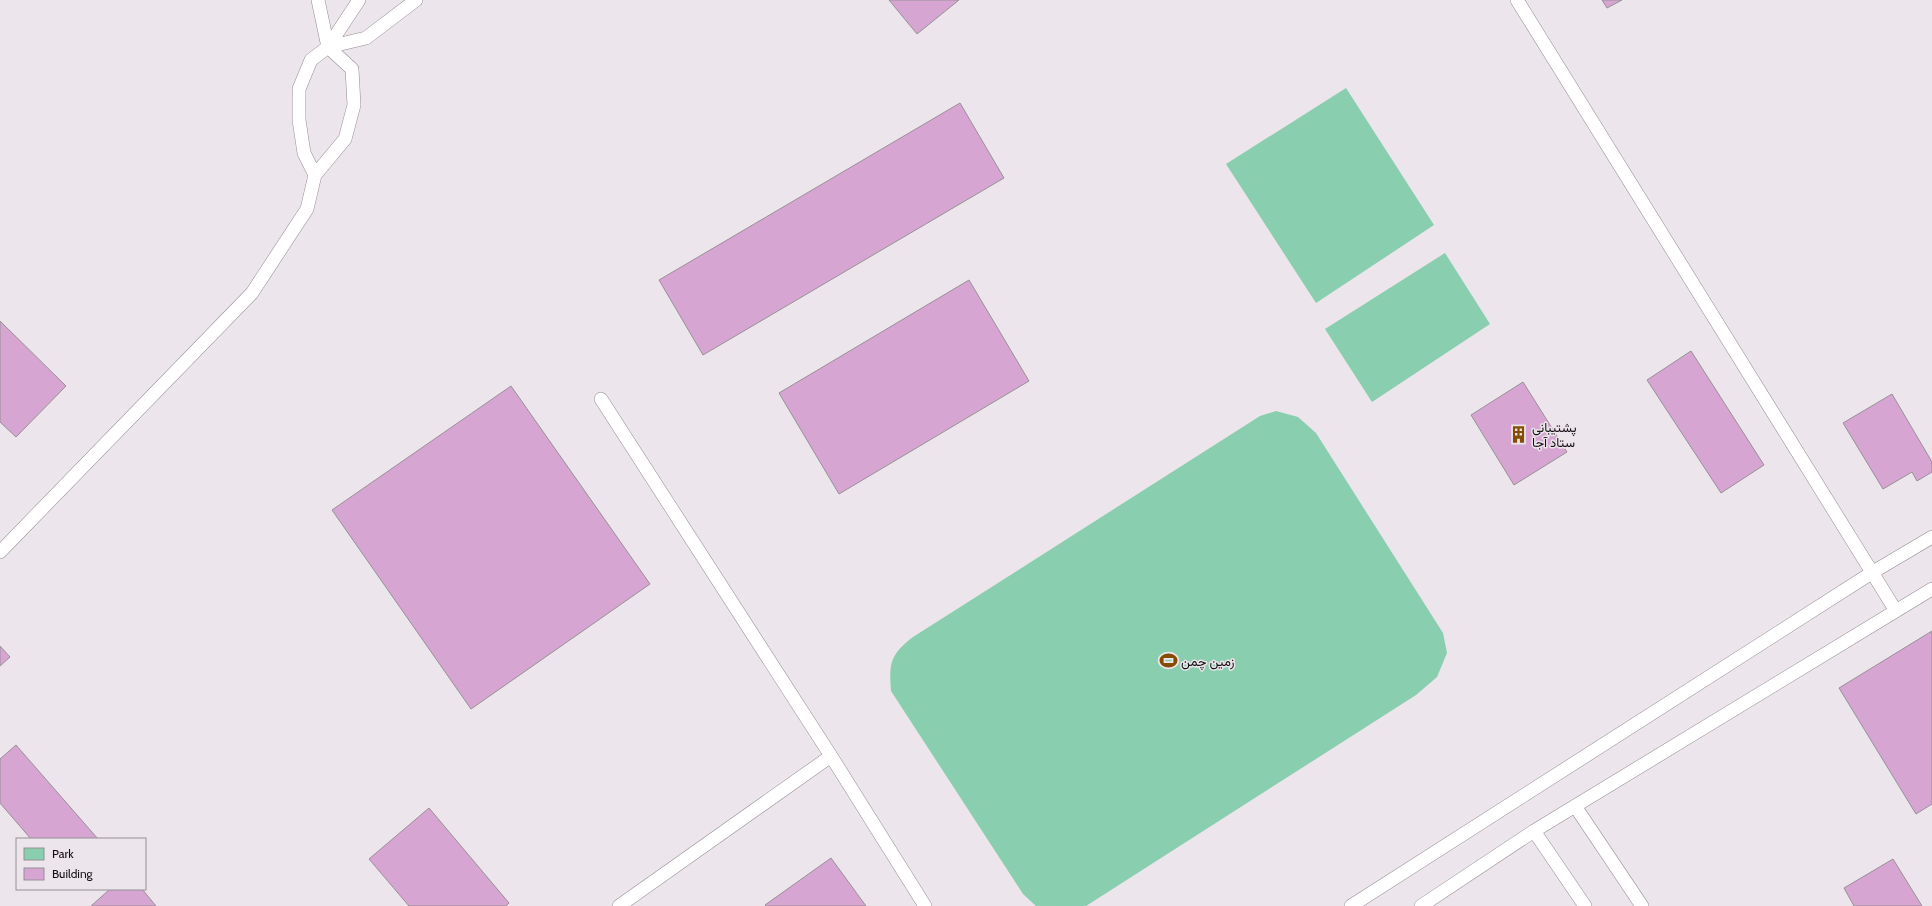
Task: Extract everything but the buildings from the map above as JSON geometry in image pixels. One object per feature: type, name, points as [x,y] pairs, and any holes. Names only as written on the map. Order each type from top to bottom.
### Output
[{"type":"lane","points":[[0,552],[252,293],[307,209],[315,175],[345,139],[354,105],[352,69],[328,47],[318,0]]},
{"type":"lane","points":[[315,175],[304,153],[299,120],[299,89],[312,60],[328,47],[359,0]]},
{"type":"lane","points":[[328,47],[366,38],[416,0]]},
{"type":"lane","points":[[1517,0],[1896,610]]},
{"type":"lane","points":[[601,399],[831,756],[925,906]]},
{"type":"lane","points":[[1351,906],[1873,572],[1932,537]]},
{"type":"lane","points":[[1421,906],[1534,831],[1932,589]]},
{"type":"lane","points":[[619,906],[831,756]]},
{"type":"lane","points":[[1575,806],[1642,906]]},
{"type":"lane","points":[[1534,831],[1585,906]]},
{"type":"green space","points":[[1346,88],[1434,225],[1316,303],[1226,164]]},
{"type":"green space","points":[[1445,253],[1490,324],[1372,402],[1325,329]]},
{"type":"green space","name":"زمین چمن","points":[[1276,411],[1298,417],[1316,433],[1443,633],[1447,653],[1437,677],[1416,695],[1086,906],[1036,906],[1023,894],[891,691],[890,673],[895,655],[905,643],[913,637],[1260,416]]},
{"type":"place","name":"پشتیبانی ستاد آجا","points":[[1519,434]]},
{"type":"place","name":"زمین چمن","points":[[1168,661]]}]
